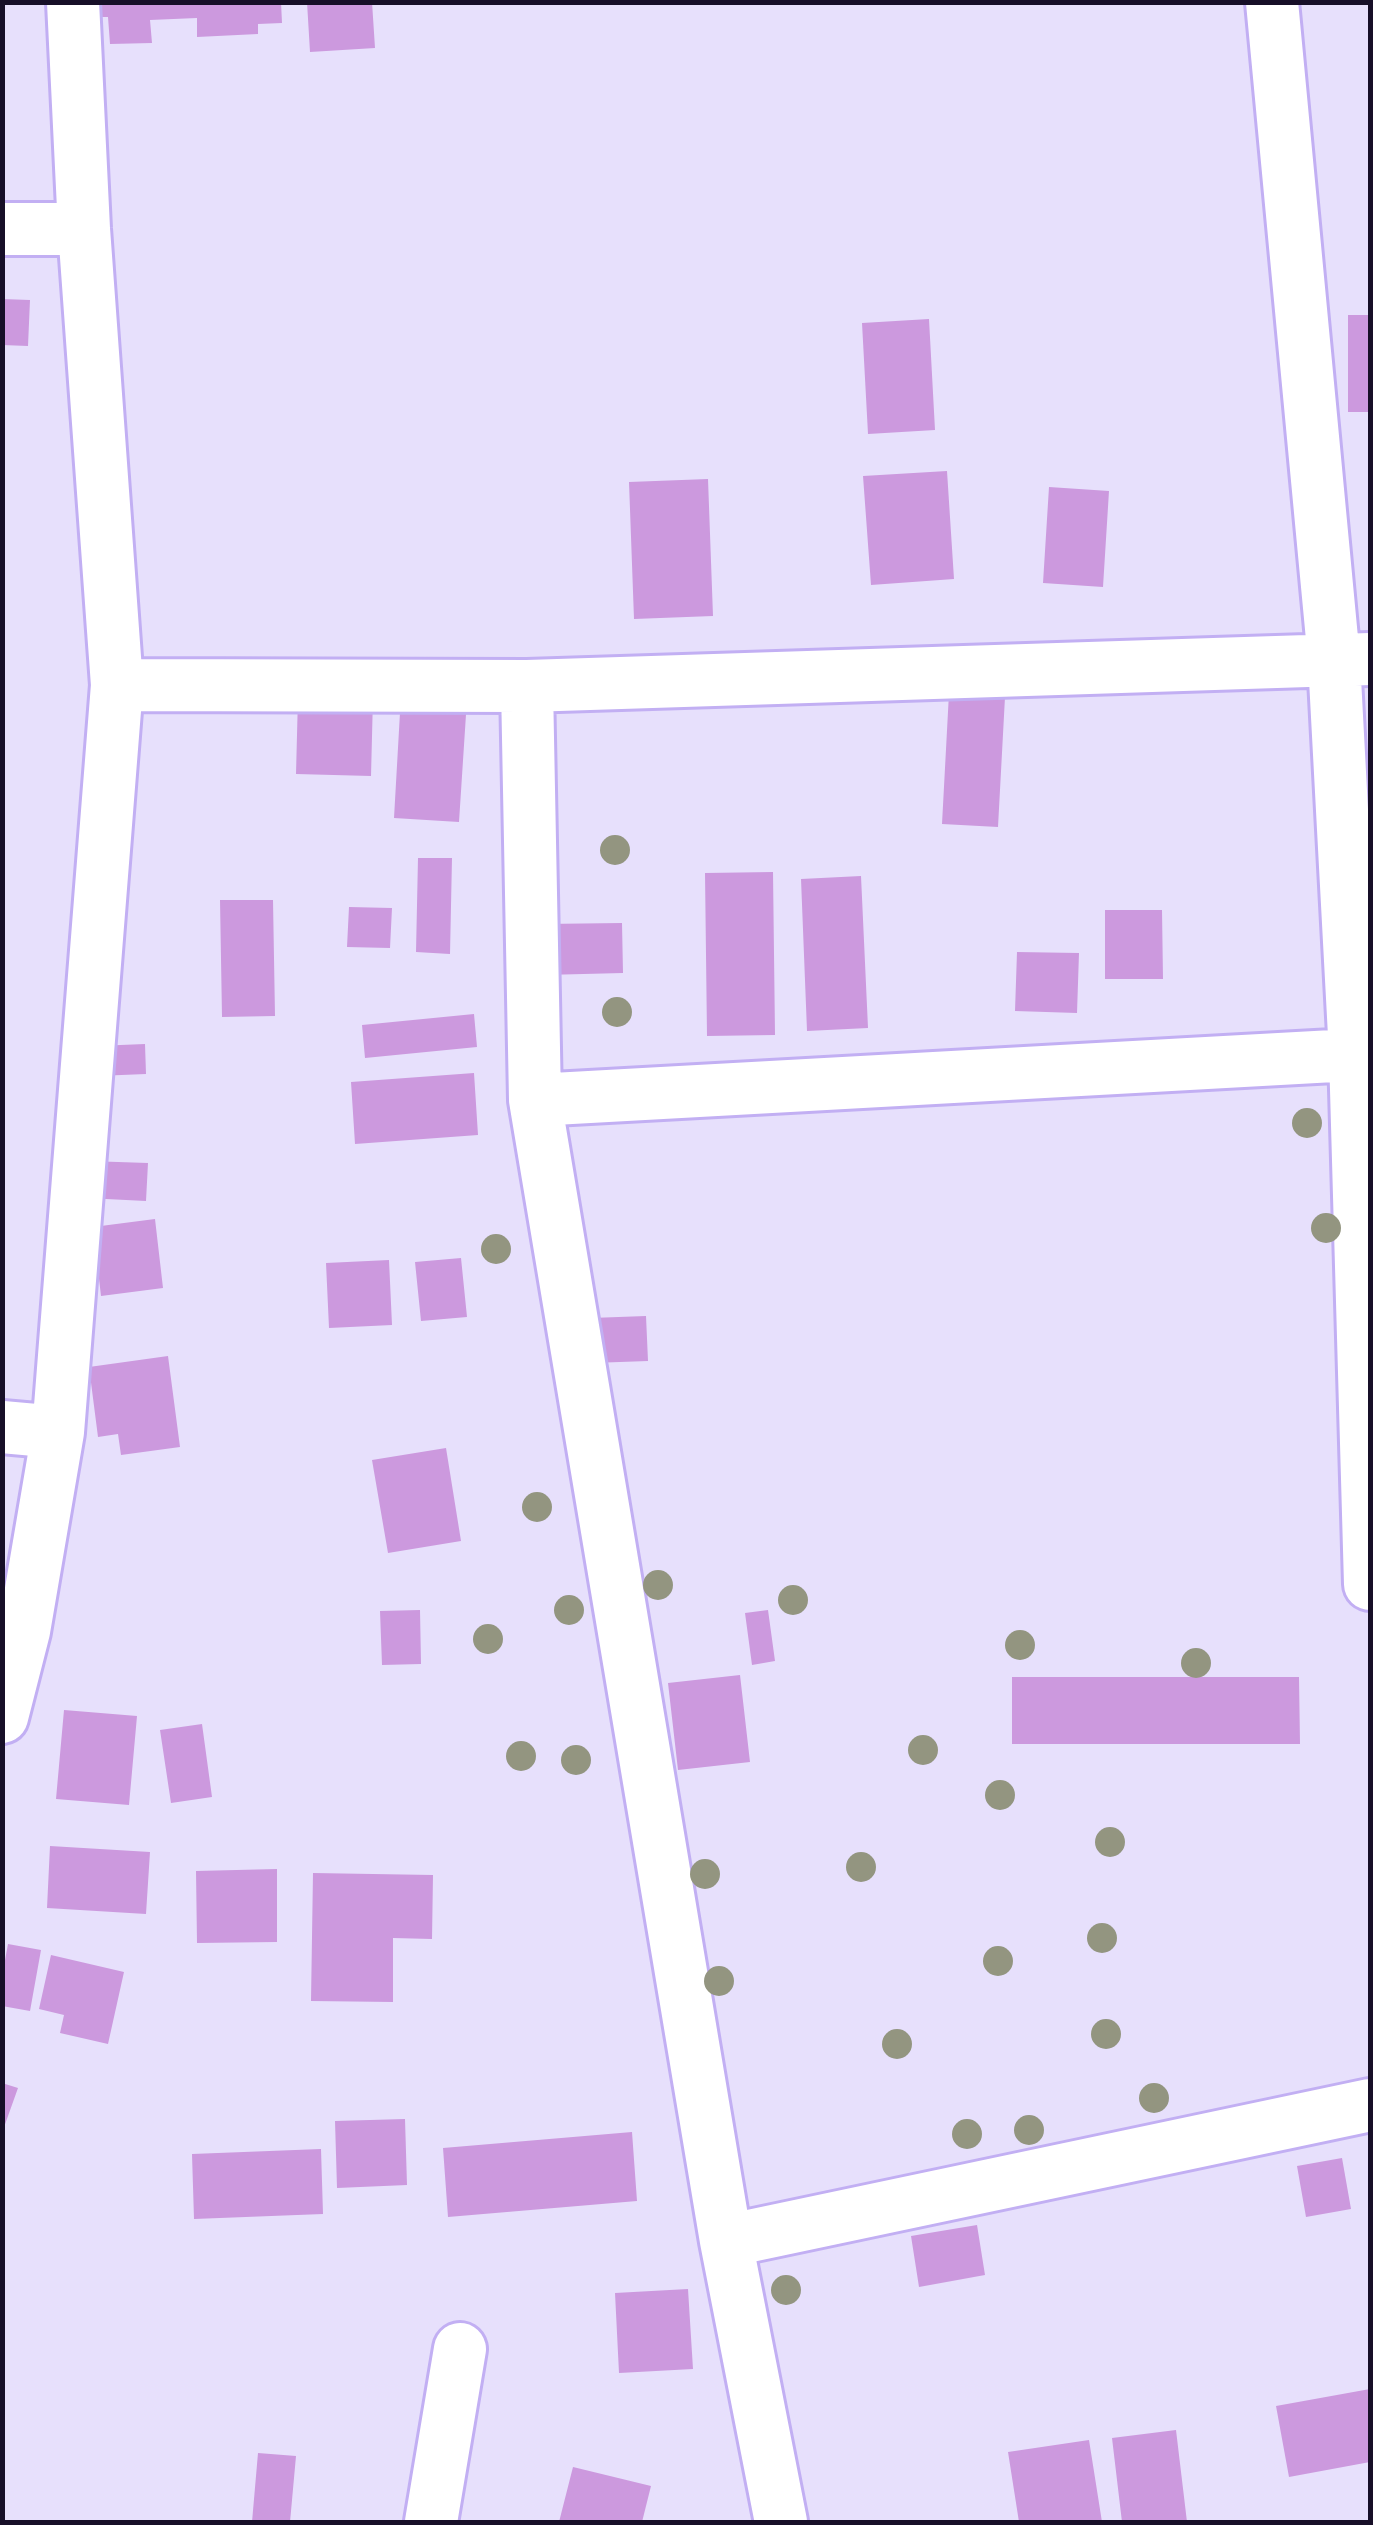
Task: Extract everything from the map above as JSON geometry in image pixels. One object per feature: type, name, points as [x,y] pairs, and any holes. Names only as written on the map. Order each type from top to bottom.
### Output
[{"type":"street","points":[[2,1717],[24,1631],[58,1432],[117,685],[84,229],[73,2]]},
{"type":"street","points":[[1272,2],[1352,659],[1363,1054],[1370,1584]]},
{"type":"street","points":[[2,229],[84,229]]},
{"type":"street","points":[[117,685],[527,686],[1352,659]]},
{"type":"street","points":[[527,686],[536,1100],[726,2241],[782,2522]]},
{"type":"street","points":[[536,1100],[1363,1054]]},
{"type":"street","points":[[2,1427],[58,1432]]},
{"type":"street","points":[[726,2241],[1370,2106]]},
{"type":"street","points":[[431,2522],[460,2349]]},
{"type":"building","points":[[91,2],[281,2],[282,23],[258,24],[258,34],[197,37],[197,18],[150,20],[152,43],[110,44],[108,17],[91,17]]},
{"type":"building","points":[[307,2],[372,2],[375,48],[310,52]]},
{"type":"building","points":[[2,299],[30,300],[28,346],[2,345]]},
{"type":"building","points":[[1348,315],[1370,315],[1370,412],[1348,412]]},
{"type":"building","points":[[929,319],[935,430],[868,434],[862,323]]},
{"type":"building","points":[[947,471],[954,579],[871,585],[863,476]]},
{"type":"building","points":[[708,479],[713,616],[634,619],[629,482]]},
{"type":"building","points":[[1049,487],[1109,491],[1103,587],[1043,583]]},
{"type":"building","points":[[949,693],[1005,697],[998,827],[942,824]]},
{"type":"building","points":[[401,695],[467,699],[459,822],[394,818]]},
{"type":"building","points":[[298,696],[373,697],[371,776],[296,774]]},
{"type":"building","points":[[418,858],[452,858],[450,954],[416,952]]},
{"type":"building","points":[[773,872],[775,1035],[707,1036],[705,873]]},
{"type":"building","points":[[861,876],[868,1028],[807,1031],[801,879]]},
{"type":"building","points":[[220,900],[273,900],[275,1016],[222,1017]]},
{"type":"building","points":[[349,907],[392,908],[390,948],[347,947]]},
{"type":"building","points":[[1105,910],[1162,910],[1163,979],[1105,979]]},
{"type":"building","points":[[622,923],[623,973],[544,975],[543,924]]},
{"type":"building","points":[[1017,952],[1079,953],[1077,1013],[1015,1011]]},
{"type":"building","points":[[474,1014],[477,1047],[365,1058],[362,1025]]},
{"type":"building","points":[[145,1044],[146,1074],[97,1076],[96,1046]]},
{"type":"building","points":[[474,1073],[478,1135],[355,1144],[351,1082]]},
{"type":"building","points":[[88,1161],[148,1163],[146,1201],[86,1198]]},
{"type":"building","points":[[155,1219],[163,1288],[101,1296],[93,1227]]},
{"type":"building","points":[[461,1258],[467,1317],[421,1321],[415,1262]]},
{"type":"building","points":[[389,1260],[392,1325],[329,1328],[326,1263]]},
{"type":"building","points":[[646,1316],[648,1361],[592,1363],[591,1318]]},
{"type":"building","points":[[168,1356],[180,1447],[121,1455],[118,1434],[98,1437],[89,1367]]},
{"type":"building","points":[[446,1448],[461,1541],[388,1553],[372,1460]]},
{"type":"building","points":[[420,1610],[421,1664],[382,1665],[380,1611]]},
{"type":"building","points":[[768,1610],[775,1661],[752,1665],[745,1613]]},
{"type":"building","points":[[740,1675],[750,1762],[678,1770],[668,1683]]},
{"type":"building","points":[[1012,1677],[1299,1677],[1300,1744],[1012,1744]]},
{"type":"building","points":[[64,1710],[137,1716],[129,1805],[56,1799]]},
{"type":"building","points":[[202,1724],[212,1797],[171,1803],[160,1730]]},
{"type":"building","points":[[50,1846],[150,1852],[146,1914],[47,1908]]},
{"type":"building","points":[[277,1869],[277,1942],[197,1943],[196,1871]]},
{"type":"building","points":[[313,1873],[433,1875],[432,1939],[393,1938],[393,2002],[311,2001]]},
{"type":"building","points":[[8,1944],[41,1950],[30,2011],[2,2006]]},
{"type":"building","points":[[51,1955],[124,1972],[108,2044],[60,2033],[64,2015],[39,2009]]},
{"type":"building","points":[[2,2083],[18,2088],[3,2130],[2,2130]]},
{"type":"building","points":[[405,2119],[407,2185],[337,2188],[335,2121]]},
{"type":"building","points":[[632,2132],[637,2201],[448,2217],[443,2148]]},
{"type":"building","points":[[321,2149],[323,2214],[194,2219],[192,2154]]},
{"type":"building","points":[[1342,2158],[1351,2209],[1306,2217],[1297,2166]]},
{"type":"building","points":[[977,2225],[985,2275],[919,2287],[911,2236]]},
{"type":"building","points":[[688,2289],[693,2369],[619,2373],[615,2293]]},
{"type":"building","points":[[1370,2389],[1370,2462],[1289,2477],[1276,2406]]},
{"type":"building","points":[[1176,2430],[1187,2522],[1122,2522],[1112,2438]]},
{"type":"building","points":[[1089,2440],[1102,2522],[1019,2522],[1008,2452]]},
{"type":"building","points":[[258,2453],[296,2456],[290,2522],[252,2522]]},
{"type":"building","points":[[573,2467],[651,2486],[642,2522],[559,2522]]}]
